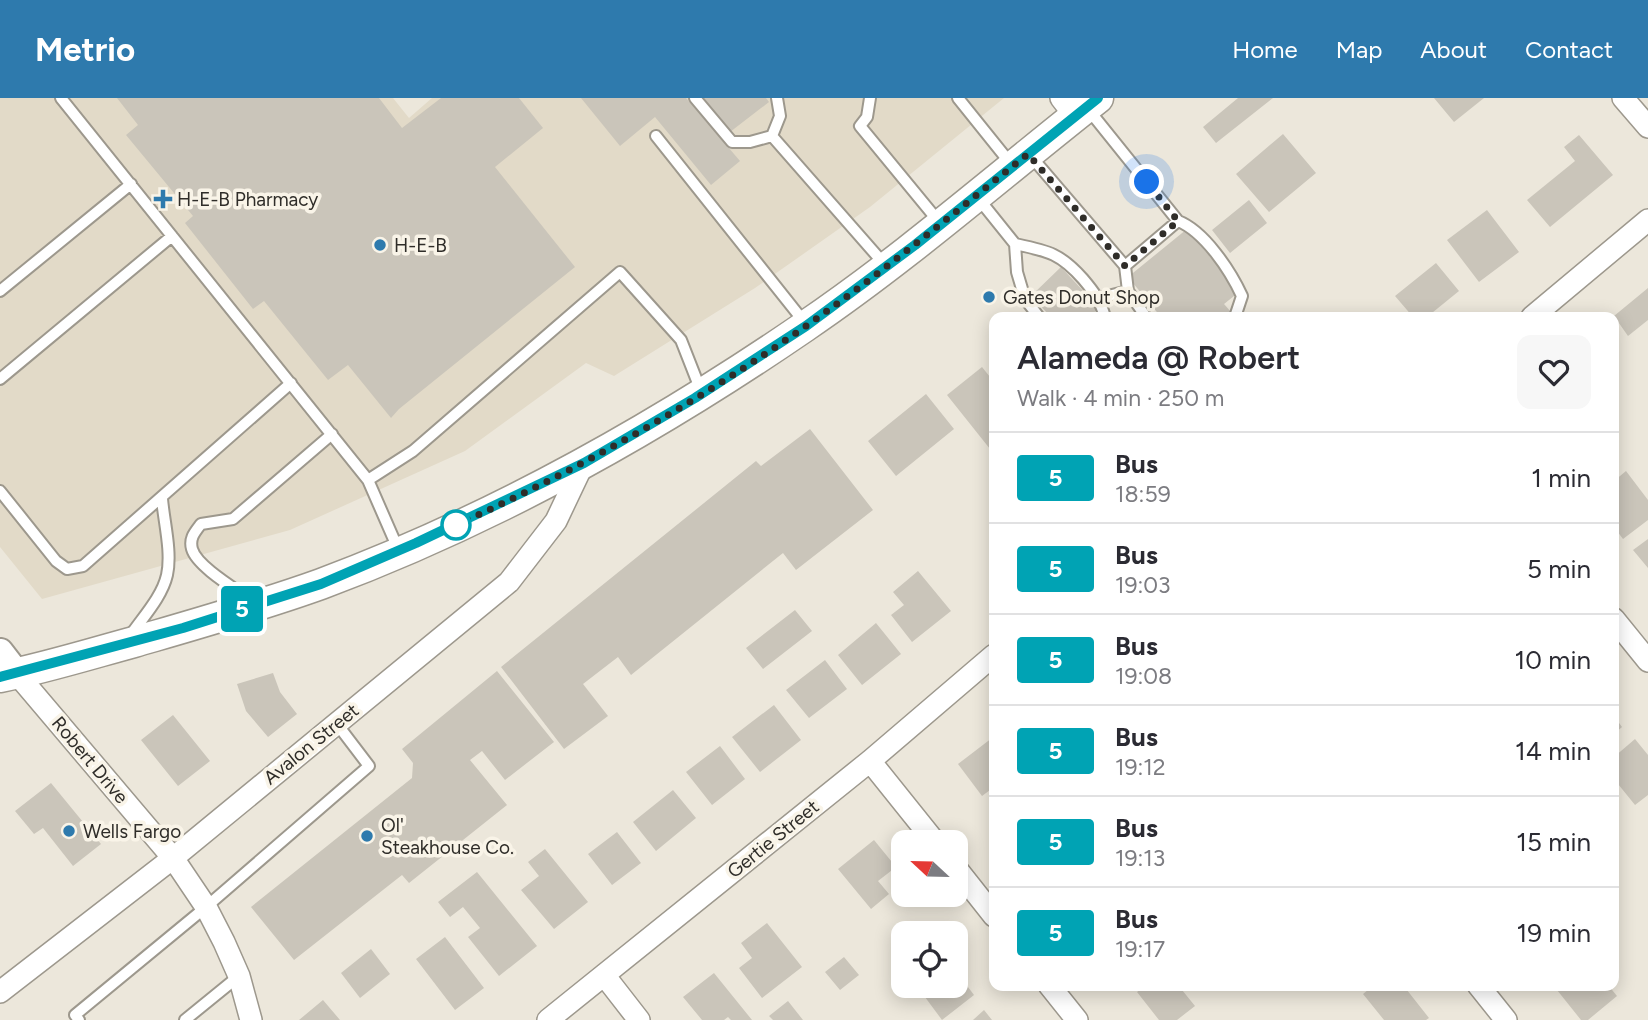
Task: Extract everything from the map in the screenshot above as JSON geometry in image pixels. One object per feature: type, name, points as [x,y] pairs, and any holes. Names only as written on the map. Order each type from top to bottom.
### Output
[{"type":"main road","points":[[6,668],[124,645],[321,584],[399,551],[584,463],[702,394],[806,326],[1021,160],[1080,105]]},
{"type":"street","points":[[1623,98],[1648,127]]},
{"type":"street","points":[[1538,312],[1648,220]]},
{"type":"street","name":"Avalon Street","points":[[0,992],[173,858],[509,582],[556,521],[584,463]]},
{"type":"street","points":[[1619,625],[1648,662]]},
{"type":"street","name":"Gertie Street","points":[[548,1020],[870,761],[989,658]]},
{"type":"street","name":"Robert Drive","points":[[6,668],[173,858],[206,907],[239,976],[251,1020]]},
{"type":"street","points":[[870,761],[925,830]]},
{"type":"street","points":[[968,882],[989,910]]},
{"type":"street","points":[[604,975],[639,1020]]},
{"type":"street","points":[[1054,991],[1077,1020]]},
{"type":"street","points":[[1483,991],[1506,1020]]},
{"type":"lane","points":[[61,98],[368,480],[399,551]]},
{"type":"lane","points":[[695,98],[732,142],[750,142],[772,136]]},
{"type":"lane","points":[[772,136],[780,116],[777,98]]},
{"type":"lane","points":[[870,98],[867,117],[860,126],[941,224]]},
{"type":"lane","points":[[958,98],[1125,266],[1128,291],[1143,312]]},
{"type":"lane","points":[[1080,105],[1178,221],[1194,228],[1233,276],[1242,296],[1237,312]]},
{"type":"lane","points":[[656,136],[806,326]]},
{"type":"lane","points":[[772,136],[886,266]]},
{"type":"lane","points":[[0,291],[131,184]]},
{"type":"lane","points":[[976,196],[1015,244],[1017,272],[1025,299],[1035,312]]},
{"type":"lane","points":[[1125,266],[1178,221]]},
{"type":"lane","points":[[0,379],[173,236]]},
{"type":"lane","points":[[1015,244],[1042,249],[1066,260],[1100,298],[1104,312]]},
{"type":"lane","points":[[368,480],[413,451],[620,272],[681,341],[702,394]]},
{"type":"lane","points":[[1100,298],[1128,291]]},
{"type":"lane","points":[[0,491],[56,561],[67,569],[83,566],[291,383]]},
{"type":"lane","points":[[257,604],[206,567],[192,550],[192,536],[201,524],[233,519],[332,435]]},
{"type":"lane","points":[[124,645],[151,606],[167,575],[162,499]]},
{"type":"lane","points":[[79,1020],[75,1015],[206,907],[369,766],[337,723]]},
{"type":"lane","points":[[185,1020],[239,976]]},
{"type":"shaded area","points":[[0,98],[393,98],[409,118],[432,98],[1004,98],[870,207],[755,288],[614,376],[586,363],[465,451],[290,530],[42,599],[0,547]]},
{"type":"building","name":"H-E-B","points":[[117,98],[379,98],[402,128],[441,98],[519,98],[543,128],[495,167],[575,267],[391,418],[348,365],[328,380],[264,301],[253,309],[185,223],[193,216],[126,135],[138,125]]},
{"type":"building","points":[[581,98],[686,98],[740,161],[711,185],[655,117],[620,146]]},
{"type":"building","points":[[704,98],[766,98],[769,102],[730,132]]},
{"type":"building","points":[[1238,98],[1273,98],[1216,143],[1203,127]]},
{"type":"building","points":[[1434,98],[1484,98],[1454,122]]},
{"type":"building","points":[[1283,134],[1316,173],[1269,212],[1236,174]]},
{"type":"building","points":[[1579,135],[1613,175],[1550,227],[1527,200],[1575,161],[1564,147]]},
{"type":"building","points":[[1249,200],[1267,223],[1230,253],[1212,230]]},
{"type":"building","points":[[1487,210],[1519,252],[1479,282],[1447,240]]},
{"type":"building","points":[[1187,229],[1239,292],[1224,304],[1231,312],[1157,312],[1128,277]]},
{"type":"building","points":[[1436,263],[1459,291],[1433,312],[1409,312],[1395,296]]},
{"type":"building","points":[[1061,267],[1099,308],[1095,312],[1046,312],[1031,296]]},
{"type":"building","points":[[1648,288],[1648,320],[1628,336],[1619,323],[1619,312]]},
{"type":"building","points":[[982,367],[989,376],[989,448],[947,395]]},
{"type":"building","points":[[926,394],[954,429],[896,476],[868,441]]},
{"type":"building","points":[[810,429],[873,510],[796,570],[783,553],[631,675],[618,657],[583,684],[608,716],[564,749],[501,667],[756,461],[761,466]]},
{"type":"building","points":[[1626,471],[1648,500],[1648,520],[1623,539],[1619,534],[1619,477]]},
{"type":"building","points":[[1648,539],[1648,568],[1633,550]]},
{"type":"building","points":[[918,571],[951,611],[912,642],[891,615],[904,605],[893,592]]},
{"type":"building","points":[[795,610],[812,631],[763,669],[746,648]]},
{"type":"building","points":[[876,623],[901,654],[862,685],[838,655]]},
{"type":"building","points":[[825,660],[847,689],[809,718],[786,690]]},
{"type":"building","points":[[497,671],[554,742],[505,780],[482,751],[470,760],[507,805],[409,883],[402,875],[294,960],[251,907],[412,778],[413,763],[402,749]]},
{"type":"building","points":[[273,673],[280,692],[297,714],[268,737],[246,711],[237,684]]},
{"type":"building","points":[[774,705],[801,740],[760,772],[732,737]]},
{"type":"building","points":[[173,715],[210,761],[178,786],[141,740]]},
{"type":"building","points":[[1635,739],[1648,755],[1648,795],[1635,805],[1619,785],[1619,753]]},
{"type":"building","points":[[989,740],[989,791],[982,796],[958,764]]},
{"type":"building","points":[[720,746],[745,779],[712,805],[686,772]]},
{"type":"building","points":[[51,783],[101,844],[73,866],[43,828],[34,834],[15,811]]},
{"type":"building","points":[[673,790],[696,818],[656,851],[633,822]]},
{"type":"building","points":[[617,832],[641,863],[612,885],[588,854]]},
{"type":"building","points":[[874,840],[891,861],[891,871],[878,881],[889,894],[871,909],[838,869]]},
{"type":"building","points":[[545,849],[588,902],[554,929],[521,890],[539,876],[528,862]]},
{"type":"building","points":[[477,872],[537,946],[499,976],[468,937],[480,928],[463,907],[450,917],[438,902]]},
{"type":"building","points":[[767,923],[802,967],[762,998],[739,968],[752,958],[741,943]]},
{"type":"building","points":[[445,937],[484,988],[455,1010],[416,959]]},
{"type":"building","points":[[371,949],[390,974],[360,998],[341,973]]},
{"type":"building","points":[[844,957],[859,975],[840,990],[825,972]]},
{"type":"building","points":[[714,973],[752,1020],[731,1020],[728,1017],[724,1020],[702,1020],[683,997]]},
{"type":"building","points":[[968,987],[974,995],[942,1020],[926,998],[968,998]]},
{"type":"building","points":[[1183,991],[1195,1006],[1177,1020],[1159,1020],[1137,992]]},
{"type":"building","points":[[1367,991],[1408,991],[1429,1018],[1384,1020],[1363,994]]},
{"type":"building","points":[[1558,991],[1613,991],[1617,996],[1588,1020],[1581,1020]]},
{"type":"building","points":[[323,1000],[340,1020],[299,1020]]},
{"type":"building","points":[[788,1001],[803,1020],[773,1020],[769,1016]]},
{"type":"building","points":[[984,1010],[992,1020],[973,1020]]},
{"type":"bus line","name":"5","points":[[0,677],[183,628],[321,584],[512,499],[584,463],[695,398],[806,326],[915,245],[1098,98]]},
{"type":"place","name":"H-E-B Pharmacy","points":[[163,199]]},
{"type":"place","name":"H-E-B","points":[[380,245]]},
{"type":"place","name":"Gates Donut Shop","points":[[989,297]]},
{"type":"place","name":"Wells Fargo","points":[[69,831]]},
{"type":"place","name":"Ol' Steakhouse Co.","points":[[367,836]]},
{"type":"route","points":[[456,525],[584,463],[702,394],[806,326],[915,245],[1028,154],[1125,266],[1178,221],[1147,182]]}]
